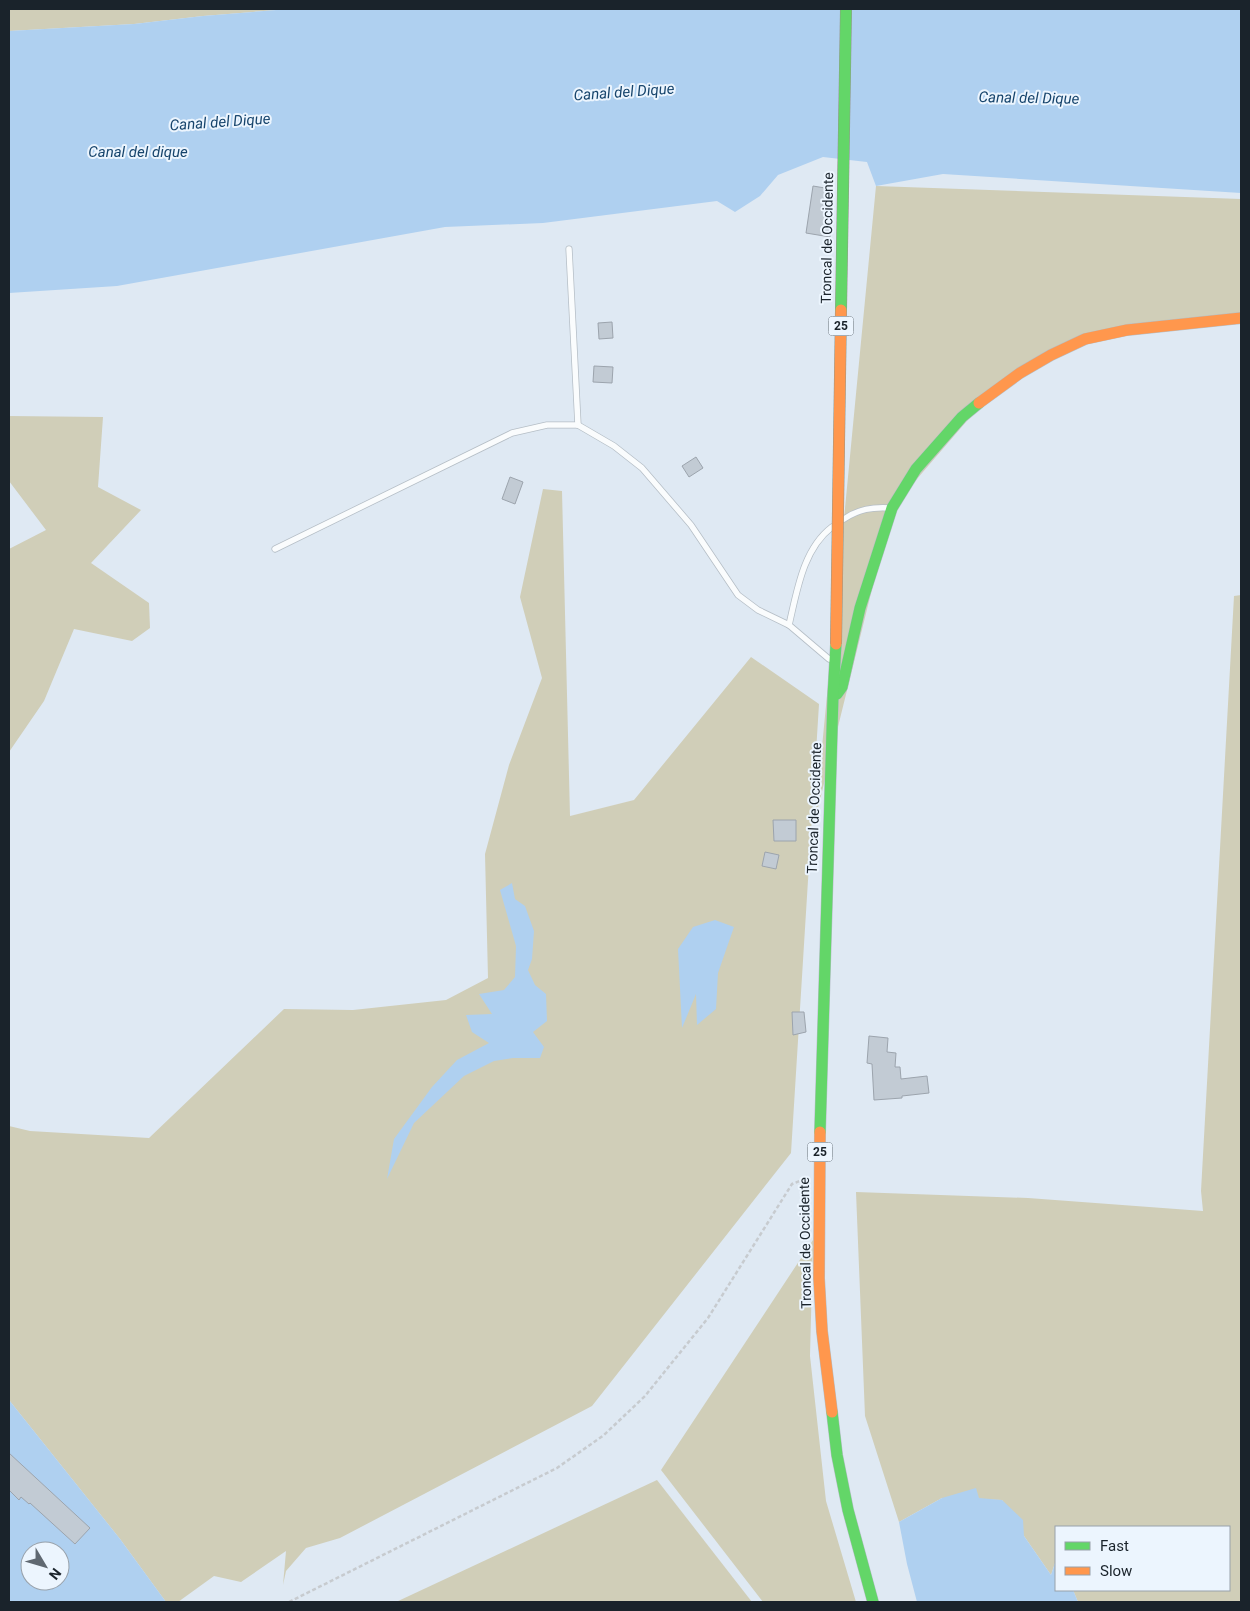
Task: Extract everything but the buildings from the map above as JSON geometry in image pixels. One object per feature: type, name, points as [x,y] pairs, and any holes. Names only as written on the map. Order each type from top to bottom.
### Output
[{"type":"main road","name":"Troncal de Occidente","points":[[846,9],[836,644],[818,1181],[819,1278],[822,1331],[837,1456],[848,1510],[873,1602]]},
{"type":"main road","points":[[833,696],[842,687],[860,608],[892,508],[916,470],[962,417],[1020,373],[1085,339],[1128,330],[1241,318]]},
{"type":"lane","points":[[570,249],[578,425]]},
{"type":"lane","points":[[275,549],[512,433],[547,425],[578,425],[614,446],[642,468],[691,525],[738,594],[758,610],[789,625],[835,664]]},
{"type":"lane","points":[[789,625],[806,562],[828,531],[860,510],[892,508]]},
{"type":"path","points":[[289,1602],[557,1468],[604,1435],[646,1396],[708,1318],[792,1184],[802,1180],[818,1181]]},
{"type":"shaded area","points":[[9,9],[289,9],[134,24],[9,31]]},
{"type":"shaded area","points":[[876,186],[1241,199],[1241,316],[1085,339],[990,394],[892,508],[815,820]]},
{"type":"shaded area","points":[[9,416],[103,417],[98,487],[141,510],[91,563],[149,603],[150,628],[132,641],[74,629],[44,701],[9,752],[9,549],[46,530],[9,481]]},
{"type":"shaded area","points":[[543,489],[562,491],[570,816],[634,800],[751,657],[819,704],[791,1153],[592,1406],[340,1538],[306,1548],[286,1571],[283,1585],[286,1551],[241,1582],[214,1576],[178,1602],[166,1602],[120,1539],[9,1400],[9,1126],[30,1131],[149,1138],[284,1009],[353,1010],[446,1000],[488,978],[485,854],[509,765],[542,678],[520,597]]},
{"type":"shaded area","points":[[1241,595],[1241,1602],[1078,1602],[1073,1591],[1230,1591],[1230,1526],[1055,1526],[1055,1563],[1051,1575],[1002,1500],[942,1498],[899,1522],[865,1416],[856,1192],[1028,1198],[1203,1211],[1201,1191],[1234,596]]},
{"type":"shaded area","points":[[813,1240],[810,1356],[826,1501],[856,1602],[763,1602],[661,1470]]},
{"type":"shaded area","points":[[657,1480],[752,1602],[396,1602]]},
{"type":"water","name":"Canal del dique","points":[[289,9],[1241,9],[1241,193],[943,174],[876,186],[867,162],[823,157],[778,175],[760,196],[735,212],[717,201],[543,223],[445,227],[117,286],[9,293],[9,31],[134,24]]},
{"type":"water","points":[[512,883],[515,899],[525,906],[534,931],[532,959],[528,970],[535,985],[546,994],[547,1021],[533,1032],[544,1047],[540,1058],[513,1058],[494,1061],[464,1076],[414,1123],[387,1179],[394,1139],[432,1087],[457,1060],[489,1043],[472,1032],[466,1015],[492,1014],[479,994],[504,990],[515,977],[516,946],[500,890]]},
{"type":"water","points":[[715,920],[734,927],[718,973],[716,1009],[697,1025],[696,994],[682,1028],[678,949],[693,927]]},
{"type":"water","points":[[9,1400],[120,1539],[166,1602],[9,1602]]},
{"type":"water","points":[[976,1488],[979,1498],[1002,1500],[1023,1520],[1024,1536],[1051,1575],[1055,1563],[1055,1591],[1073,1591],[1078,1602],[917,1602],[899,1522],[942,1498]]},
{"type":"traffic: fast","points":[[841,310],[846,9]]},
{"type":"traffic: fast","points":[[837,694],[842,687],[860,608],[892,508],[916,469],[962,417],[979,403]]},
{"type":"traffic: fast","points":[[820,1132],[836,644]]},
{"type":"traffic: fast","points":[[832,1412],[837,1455],[848,1510],[873,1602]]},
{"type":"traffic: slow","points":[[836,644],[841,310]]},
{"type":"traffic: slow","points":[[979,403],[1020,373],[1051,355],[1085,339],[1127,330],[1241,318]]},
{"type":"traffic: slow","points":[[820,1132],[819,1278],[822,1331],[832,1412]]},
{"type":"water label","name":"Canal del Dique","points":[[624,92]]},
{"type":"water label","name":"Canal del Dique","points":[[1029,98]]},
{"type":"water label","name":"Canal del Dique","points":[[220,122]]}]
